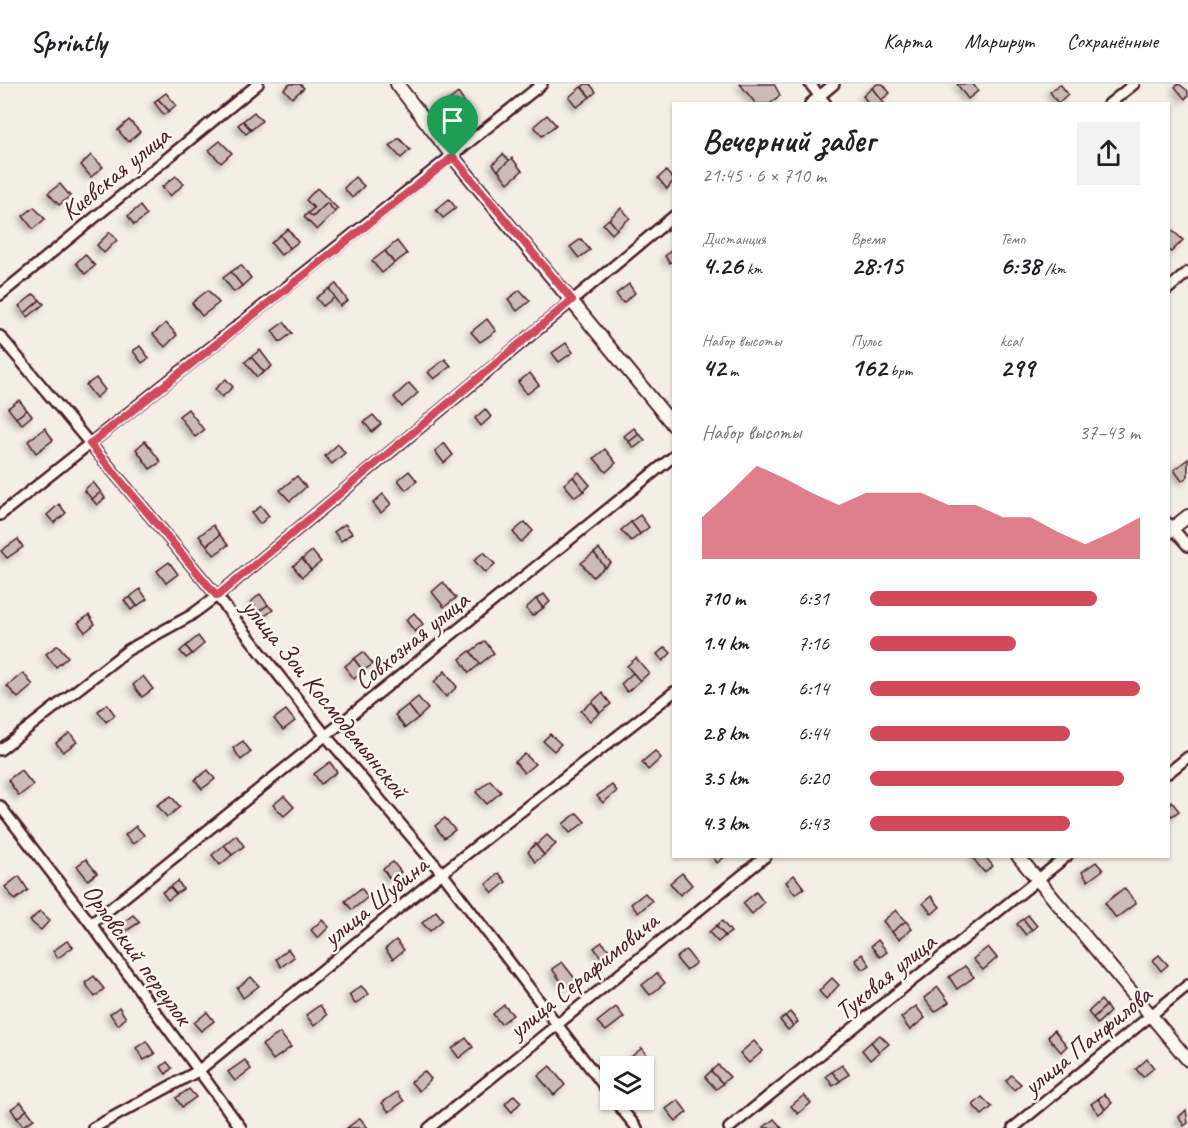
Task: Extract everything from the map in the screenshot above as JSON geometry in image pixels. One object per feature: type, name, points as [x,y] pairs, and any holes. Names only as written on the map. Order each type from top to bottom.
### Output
[{"type":"street","name":"Киевская улица","points":[[0,295],[258,84]]},
{"type":"street","points":[[397,84],[453,157],[672,424]]},
{"type":"street","points":[[0,515],[542,84]]},
{"type":"street","points":[[810,84],[823,100],[834,84]]},
{"type":"street","points":[[1112,102],[1134,84]]},
{"type":"street","points":[[0,750],[128,650],[190,616],[217,596],[672,218]]},
{"type":"street","points":[[1170,287],[1188,272]]},
{"type":"street","name":"улица Зои Космодемьянской","points":[[0,336],[217,596],[326,736],[442,873],[600,1081]]},
{"type":"street","name":"Совхозная улица","points":[[91,924],[672,458]]},
{"type":"street","points":[[1188,516],[1170,528],[1188,546]]},
{"type":"street","name":"улица Шубина","points":[[93,1128],[198,1071],[442,873],[672,694]]},
{"type":"street","points":[[1170,771],[1188,757]]},
{"type":"street","name":"Орловский переулок","points":[[0,806],[91,924],[241,1128]]},
{"type":"street","name":"улица Серафимовича","points":[[429,1128],[764,858]]},
{"type":"street","points":[[1020,858],[1188,1060]]},
{"type":"street","name":"Туковая улица","points":[[729,1128],[1065,858]]},
{"type":"street","name":"улица Панфилова","points":[[1013,1128],[1188,984]]},
{"type":"street","points":[[622,1110],[637,1128]]},
{"type":"building","points":[[290,84],[300,84],[304,88],[292,98],[284,89]]},
{"type":"building","points":[[590,84],[596,92],[590,97],[582,87]]},
{"type":"building","points":[[740,84],[774,84],[780,95],[772,102],[754,102]]},
{"type":"building","points":[[877,84],[883,84],[890,93],[881,100],[872,88]]},
{"type":"building","points":[[957,84],[973,84],[978,91],[968,99]]},
{"type":"building","points":[[1060,84],[1068,94],[1057,102],[1050,92]]},
{"type":"building","points":[[1179,84],[1188,91],[1185,99],[1175,87]]},
{"type":"building","points":[[581,87],[590,97],[577,107],[569,97]]},
{"type":"building","points":[[872,88],[883,102],[868,102],[863,96]]},
{"type":"building","points":[[166,93],[176,105],[169,111],[158,99]]},
{"type":"building","points":[[458,93],[468,107],[458,114],[448,101]]},
{"type":"building","points":[[158,99],[169,111],[164,115],[154,102]]},
{"type":"building","points":[[254,112],[262,121],[251,130],[243,121]]},
{"type":"building","points":[[547,115],[556,125],[542,136],[534,126]]},
{"type":"building","points":[[129,120],[140,132],[128,142],[118,130]]},
{"type":"building","points":[[243,121],[251,130],[246,134],[238,125]]},
{"type":"building","points":[[399,138],[410,150],[401,158],[390,146]]},
{"type":"building","points":[[220,141],[232,153],[221,163],[209,150]]},
{"type":"building","points":[[503,154],[510,161],[498,171],[493,164]]},
{"type":"building","points":[[91,155],[103,167],[91,177],[81,165]]},
{"type":"building","points":[[512,158],[522,171],[508,183],[498,170]]},
{"type":"building","points":[[666,171],[672,178],[672,183],[667,189],[658,178]]},
{"type":"building","points":[[176,176],[184,184],[170,196],[162,187]]},
{"type":"building","points":[[355,177],[364,186],[352,198],[344,188]]},
{"type":"building","points":[[60,184],[70,196],[59,205],[48,193]]},
{"type":"building","points":[[317,188],[338,209],[335,212],[327,203],[313,217],[308,213],[314,208],[306,200]]},
{"type":"building","points":[[449,199],[456,208],[443,218],[436,210]]},
{"type":"building","points":[[327,203],[335,212],[317,230],[304,217],[308,213],[313,217]]},
{"type":"building","points":[[140,206],[147,215],[134,225],[128,216]]},
{"type":"building","points":[[34,207],[45,219],[33,229],[23,216]]},
{"type":"building","points":[[621,208],[630,218],[617,229],[609,219]]},
{"type":"building","points":[[609,219],[617,229],[612,234],[603,224]]},
{"type":"building","points":[[288,229],[298,242],[290,248],[280,235]]},
{"type":"building","points":[[1173,231],[1183,240],[1171,252],[1170,251],[1170,234]]},
{"type":"building","points":[[110,232],[117,240],[104,253],[97,245]]},
{"type":"building","points":[[280,235],[290,248],[281,255],[271,243]]},
{"type":"building","points":[[581,239],[590,250],[579,258],[570,247]]},
{"type":"building","points":[[397,241],[407,254],[394,263],[385,251]]},
{"type":"building","points":[[672,250],[672,262],[670,263],[665,256]]},
{"type":"building","points":[[385,251],[394,263],[382,273],[372,261]]},
{"type":"building","points":[[85,254],[95,266],[85,274],[76,263]]},
{"type":"building","points":[[241,265],[251,278],[242,286],[231,272]]},
{"type":"building","points":[[231,272],[242,286],[234,292],[223,278]]},
{"type":"building","points":[[336,284],[348,301],[340,306],[329,289]]},
{"type":"building","points":[[629,284],[635,293],[623,303],[616,294]]},
{"type":"building","points":[[329,289],[335,297],[323,306],[316,298]]},
{"type":"building","points":[[208,290],[219,303],[202,316],[192,303]]},
{"type":"building","points":[[520,290],[530,301],[517,311],[508,299]]},
{"type":"building","points":[[34,294],[40,300],[25,313],[19,306]]},
{"type":"building","points":[[40,300],[44,304],[28,317],[25,313]]},
{"type":"building","points":[[487,319],[496,331],[480,342],[471,332]]},
{"type":"building","points":[[284,322],[292,333],[280,342],[272,331]]},
{"type":"building","points":[[166,323],[177,335],[165,347],[153,334]]},
{"type":"building","points":[[566,343],[573,352],[559,362],[552,353]]},
{"type":"building","points":[[140,346],[149,358],[142,363],[133,351]]},
{"type":"building","points":[[260,350],[272,366],[264,372],[251,357]]},
{"type":"building","points":[[251,357],[264,372],[257,377],[245,362]]},
{"type":"building","points":[[445,359],[451,366],[434,379],[428,372]]},
{"type":"building","points":[[530,373],[539,385],[527,394],[518,382]]},
{"type":"building","points":[[96,378],[105,390],[96,398],[86,385]]},
{"type":"building","points":[[226,379],[233,387],[222,397],[215,389]]},
{"type":"building","points":[[409,383],[418,393],[402,407],[394,397]]},
{"type":"building","points":[[19,400],[27,410],[16,418],[8,408]]},
{"type":"building","points":[[188,409],[204,430],[195,437],[179,416]]},
{"type":"building","points":[[485,409],[491,417],[481,426],[475,418]]},
{"type":"building","points":[[27,410],[32,416],[22,424],[16,418]]},
{"type":"building","points":[[373,415],[381,424],[372,432],[364,422]]},
{"type":"building","points":[[45,428],[53,440],[36,453],[28,441]]},
{"type":"building","points":[[634,428],[639,434],[629,442],[624,436]]},
{"type":"building","points":[[639,434],[645,440],[634,448],[629,442]]},
{"type":"building","points":[[145,441],[161,462],[150,469],[136,449]]},
{"type":"building","points":[[444,443],[453,455],[444,463],[435,451]]},
{"type":"building","points":[[338,444],[345,453],[332,464],[325,456]]},
{"type":"building","points":[[605,449],[616,463],[606,472],[594,458]]},
{"type":"building","points":[[1188,459],[1188,476],[1182,481],[1174,470]]},
{"type":"building","points":[[409,471],[417,481],[406,490],[398,480]]},
{"type":"building","points":[[579,472],[590,485],[584,491],[573,477]]},
{"type":"building","points":[[297,476],[306,487],[290,501],[280,490]]},
{"type":"building","points":[[573,477],[584,491],[575,497],[564,484]]},
{"type":"building","points":[[93,482],[101,492],[92,499],[84,490]]},
{"type":"building","points":[[101,492],[105,498],[97,505],[92,499]]},
{"type":"building","points":[[383,494],[391,504],[381,513],[373,503]]},
{"type":"building","points":[[59,504],[66,513],[54,523],[47,515]]},
{"type":"building","points":[[261,506],[269,516],[260,524],[252,513]]},
{"type":"building","points":[[640,515],[649,527],[640,534],[631,522]]},
{"type":"building","points":[[525,522],[533,531],[521,542],[513,532]]},
{"type":"building","points":[[631,522],[640,534],[631,541],[621,530]]},
{"type":"building","points":[[345,524],[352,533],[341,541],[334,532]]},
{"type":"building","points":[[213,525],[220,535],[207,545],[199,536]]},
{"type":"building","points":[[220,535],[228,545],[214,555],[207,545]]},
{"type":"building","points":[[18,539],[23,547],[7,558],[1,551]]},
{"type":"building","points":[[599,549],[611,563],[605,568],[594,553]]},
{"type":"building","points":[[312,551],[321,562],[311,570],[302,559]]},
{"type":"building","points":[[484,552],[495,564],[485,573],[474,560]]},
{"type":"building","points":[[594,553],[605,567],[593,577],[581,563]]},
{"type":"building","points":[[302,559],[311,570],[302,577],[293,566]]},
{"type":"building","points":[[169,562],[178,574],[166,583],[157,571]]},
{"type":"building","points":[[443,582],[456,598],[444,607],[432,592]]},
{"type":"building","points":[[140,589],[147,599],[137,606],[130,597]]},
{"type":"building","points":[[260,594],[268,605],[258,612],[251,602]]},
{"type":"building","points":[[544,594],[550,602],[543,608],[536,599]]},
{"type":"building","points":[[130,597],[137,606],[131,610],[124,600]]},
{"type":"building","points":[[536,599],[543,608],[532,616],[526,608]]},
{"type":"building","points":[[268,605],[273,610],[263,617],[258,612]]},
{"type":"building","points":[[414,613],[423,624],[415,632],[406,620]]},
{"type":"building","points":[[89,615],[95,624],[85,632],[78,623]]},
{"type":"building","points":[[198,636],[204,644],[192,654],[186,646]]},
{"type":"building","points":[[485,641],[494,653],[480,664],[470,652]]},
{"type":"building","points":[[58,645],[68,657],[56,667],[46,654]]},
{"type":"building","points":[[186,646],[192,654],[186,658],[180,651]]},
{"type":"building","points":[[665,647],[671,653],[663,661],[657,654]]},
{"type":"building","points":[[470,651],[480,664],[469,673],[460,659]]},
{"type":"building","points":[[363,652],[373,664],[363,671],[354,659]]},
{"type":"building","points":[[636,658],[649,673],[640,681],[627,666]]},
{"type":"building","points":[[354,659],[363,671],[354,679],[345,666]]},
{"type":"building","points":[[445,671],[457,687],[446,697],[434,682]]},
{"type":"building","points":[[23,673],[33,685],[18,698],[7,686]]},
{"type":"building","points":[[633,673],[640,681],[627,692],[621,684]]},
{"type":"building","points":[[143,676],[153,689],[142,697],[133,685]]},
{"type":"building","points":[[602,693],[611,704],[600,713],[592,702]]},
{"type":"building","points":[[418,697],[428,709],[418,718],[408,705]]},
{"type":"building","points":[[592,702],[600,713],[590,721],[581,711]]},
{"type":"building","points":[[107,704],[115,715],[106,722],[98,711]]},
{"type":"building","points":[[408,705],[418,718],[405,728],[395,715]]},
{"type":"building","points":[[286,710],[295,721],[283,730],[274,719]]},
{"type":"building","points":[[70,733],[77,742],[63,752],[56,743]]},
{"type":"building","points":[[550,734],[561,744],[554,751],[543,741]]},
{"type":"building","points":[[243,741],[251,752],[241,760],[233,748]]},
{"type":"building","points":[[655,751],[661,758],[648,770],[642,762]]},
{"type":"building","points":[[525,754],[535,764],[524,773],[515,762]]},
{"type":"building","points":[[330,762],[337,772],[321,784],[314,774]]},
{"type":"building","points":[[21,770],[33,785],[19,796],[8,780]]},
{"type":"building","points":[[208,770],[215,779],[202,789],[195,780]]},
{"type":"building","points":[[490,780],[501,792],[487,804],[476,792]]},
{"type":"building","points":[[612,785],[617,791],[603,803],[597,796]]},
{"type":"building","points":[[171,796],[180,807],[167,817],[157,805]]},
{"type":"building","points":[[284,796],[294,807],[284,816],[273,805]]},
{"type":"building","points":[[1171,801],[1179,811],[1172,816],[1170,814]]},
{"type":"building","points":[[577,813],[585,822],[570,833],[563,824]]},
{"type":"building","points":[[445,818],[455,830],[444,838],[435,826]]},
{"type":"building","points":[[136,826],[144,835],[133,844],[125,835]]},
{"type":"building","points":[[236,835],[244,846],[232,855],[224,845]]},
{"type":"building","points":[[547,835],[556,844],[544,855],[536,845]]},
{"type":"building","points":[[535,844],[544,855],[535,862],[528,852]]},
{"type":"building","points":[[224,845],[232,855],[220,865],[212,855]]},
{"type":"building","points":[[713,858],[723,858],[717,863]]},
{"type":"building","points":[[973,858],[987,858],[993,866],[984,872]]},
{"type":"building","points":[[86,859],[97,873],[88,880],[77,866]]},
{"type":"building","points":[[393,862],[401,872],[390,879],[383,869]]},
{"type":"building","points":[[1096,862],[1103,870],[1088,881],[1082,872]]},
{"type":"building","points":[[499,873],[506,882],[493,893],[486,884]]},
{"type":"building","points":[[682,873],[692,885],[680,895],[670,883]]},
{"type":"building","points":[[794,875],[804,888],[795,894],[786,882]]},
{"type":"building","points":[[19,876],[28,890],[15,900],[5,887]]},
{"type":"building","points":[[178,881],[183,889],[176,894],[170,887]]},
{"type":"building","points":[[170,887],[176,894],[168,900],[162,892]]},
{"type":"building","points":[[361,888],[368,897],[352,910],[345,901]]},
{"type":"building","points":[[1124,888],[1136,903],[1116,918],[1105,903]]},
{"type":"building","points":[[756,892],[764,903],[752,914],[743,903]]},
{"type":"building","points":[[645,893],[652,901],[638,913],[631,904]]},
{"type":"building","points":[[931,896],[940,907],[932,914],[923,903]]},
{"type":"building","points":[[896,910],[906,921],[892,932],[883,921]]},
{"type":"building","points":[[40,911],[50,920],[41,930],[30,921]]},
{"type":"building","points":[[436,911],[443,920],[430,931],[422,923]]},
{"type":"building","points":[[133,915],[140,922],[126,931],[120,925]]},
{"type":"building","points":[[1028,915],[1037,926],[1032,930],[1023,919]]},
{"type":"building","points":[[1023,919],[1032,930],[1026,935],[1017,924]]},
{"type":"building","points":[[322,920],[329,927],[318,938],[311,930]]},
{"type":"building","points":[[722,921],[731,932],[725,936],[716,926]]},
{"type":"building","points":[[906,921],[912,929],[899,939],[892,932]]},
{"type":"building","points":[[716,926],[725,936],[718,942],[709,932]]},
{"type":"building","points":[[396,940],[404,950],[393,959],[385,949]]},
{"type":"building","points":[[878,940],[887,952],[880,957],[871,946]]},
{"type":"building","points":[[67,941],[73,947],[58,958],[53,951]]},
{"type":"building","points":[[602,942],[609,950],[601,957],[594,948]]},
{"type":"building","points":[[988,947],[997,958],[983,970],[973,959]]},
{"type":"building","points":[[288,949],[294,957],[281,967],[276,959]]},
{"type":"building","points":[[686,950],[696,963],[686,970],[676,958]]},
{"type":"building","points":[[862,954],[870,965],[863,970],[855,960]]},
{"type":"building","points":[[1159,955],[1168,965],[1161,971],[1153,960]]},
{"type":"building","points":[[562,962],[576,980],[566,988],[552,969]]},
{"type":"building","points":[[965,966],[974,977],[957,989],[949,977]]},
{"type":"building","points":[[657,973],[665,983],[650,995],[642,985]]},
{"type":"building","points":[[94,976],[104,989],[95,997],[85,983]]},
{"type":"building","points":[[251,977],[259,986],[243,998],[237,988]]},
{"type":"building","points":[[832,978],[839,985],[826,999],[819,991]]},
{"type":"building","points":[[361,986],[369,994],[355,1004],[349,995]]},
{"type":"building","points":[[938,987],[949,1002],[935,1012],[924,998]]},
{"type":"building","points":[[1101,1000],[1106,1006],[1093,1018],[1088,1012]]},
{"type":"building","points":[[320,1005],[327,1015],[314,1026],[306,1015]]},
{"type":"building","points":[[504,1005],[513,1015],[501,1024],[493,1014]]},
{"type":"building","points":[[916,1006],[925,1018],[910,1030],[901,1018]]},
{"type":"building","points":[[1106,1006],[1110,1012],[1097,1024],[1093,1018]]},
{"type":"building","points":[[119,1007],[126,1018],[118,1025],[110,1014]]},
{"type":"building","points":[[616,1007],[624,1017],[606,1031],[597,1022]]},
{"type":"building","points":[[207,1012],[214,1021],[201,1031],[194,1023]]},
{"type":"building","points":[[790,1012],[798,1022],[793,1026],[785,1016]]},
{"type":"building","points":[[785,1016],[793,1026],[788,1030],[780,1020]]},
{"type":"building","points":[[1054,1030],[1067,1046],[1061,1052],[1048,1037]]},
{"type":"building","points":[[280,1033],[291,1047],[273,1060],[262,1045]]},
{"type":"building","points":[[880,1035],[889,1044],[879,1052],[871,1042]]},
{"type":"building","points":[[466,1038],[473,1047],[459,1058],[452,1049]]},
{"type":"building","points":[[146,1041],[155,1054],[144,1060],[136,1048]]},
{"type":"building","points":[[754,1041],[763,1051],[749,1063],[740,1053]]},
{"type":"building","points":[[871,1042],[879,1052],[870,1060],[862,1050]]},
{"type":"building","points":[[642,1048],[648,1056],[632,1056]]},
{"type":"building","points":[[1147,1059],[1154,1068],[1143,1077],[1136,1069]]},
{"type":"building","points":[[245,1060],[251,1069],[235,1081],[228,1072]]},
{"type":"building","points":[[167,1062],[172,1068],[166,1074],[161,1067]]},
{"type":"building","points":[[718,1065],[730,1077],[722,1083],[711,1071]]},
{"type":"building","points":[[842,1065],[849,1074],[840,1081],[832,1072]]},
{"type":"building","points":[[550,1066],[565,1085],[554,1095],[538,1076]]},
{"type":"building","points":[[424,1071],[431,1079],[419,1091],[411,1082]]},
{"type":"building","points":[[711,1071],[723,1084],[716,1089],[705,1077]]},
{"type":"building","points":[[832,1072],[840,1081],[833,1086],[826,1076]]},
{"type":"building","points":[[1011,1075],[1021,1084],[1014,1090],[1006,1081]]},
{"type":"building","points":[[189,1089],[196,1097],[182,1107],[176,1098]]},
{"type":"building","points":[[397,1092],[404,1101],[389,1112],[382,1103]]},
{"type":"building","points":[[1104,1094],[1112,1103],[1105,1109],[1098,1099]]},
{"type":"building","points":[[514,1095],[521,1102],[512,1112],[505,1104]]},
{"type":"building","points":[[804,1095],[811,1103],[798,1114],[791,1106]]},
{"type":"building","points":[[982,1097],[992,1107],[982,1115],[973,1105]]},
{"type":"building","points":[[1098,1099],[1105,1109],[1099,1114],[1091,1104]]},
{"type":"building","points":[[678,1100],[687,1112],[676,1121],[666,1109]]},
{"type":"building","points":[[21,1102],[27,1110],[17,1118],[11,1109]]},
{"type":"building","points":[[27,1110],[34,1119],[23,1126],[17,1118]]},
{"type":"building","points":[[1186,1110],[1188,1123],[1184,1126],[1179,1117]]},
{"type":"building","points":[[360,1118],[368,1128],[347,1128]]},
{"type":"building","points":[[774,1119],[782,1128],[764,1127]]},
{"type":"route","points":[[453,157],[572,300],[217,596],[90,444],[453,157]]}]
